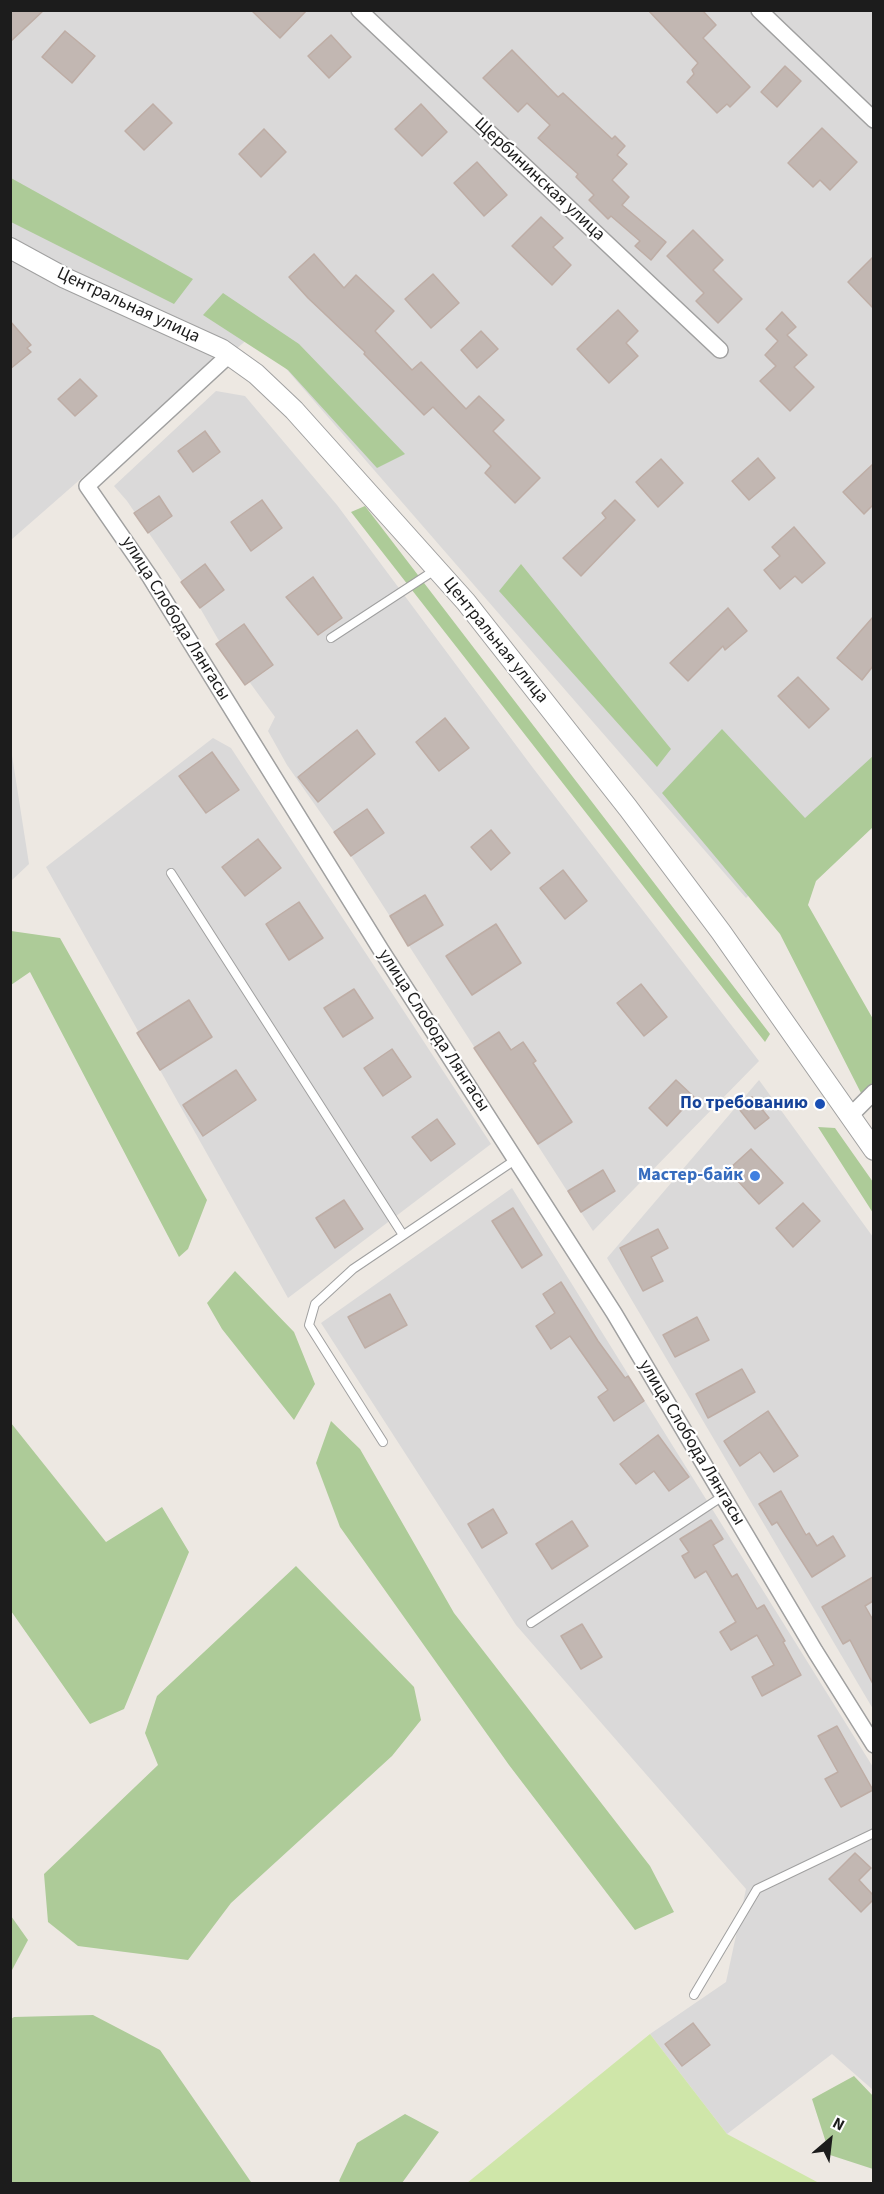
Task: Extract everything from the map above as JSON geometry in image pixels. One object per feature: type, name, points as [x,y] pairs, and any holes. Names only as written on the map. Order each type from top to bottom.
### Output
[{"type":"street","name":"Щербининская улица","points":[[359,10],[720,350]]},
{"type":"street","points":[[759,10],[873,120]]},
{"type":"street","name":"Центральная улица","points":[[10,248],[65,278],[221,350],[256,374],[294,410],[466,602],[641,825],[721,932],[873,1150]]},
{"type":"street","name":"улица Слобода Лянгасы","points":[[229,355],[87,486],[150,577],[374,940],[614,1313],[873,1745]]},
{"type":"street","points":[[850,1116],[873,1092]]},
{"type":"lane","points":[[331,638],[437,569]]},
{"type":"lane","points":[[171,873],[404,1235]]},
{"type":"lane","points":[[383,1442],[309,1325],[315,1304],[353,1269],[515,1161]]},
{"type":"lane","points":[[531,1623],[723,1496]]},
{"type":"lane","points":[[694,1995],[756,1889],[873,1833]]},
{"type":"shaded area","points":[[11,11],[873,11],[873,778],[746,898],[255,333],[229,355],[212,364],[11,540]]},
{"type":"shaded area","points":[[216,391],[245,396],[337,505],[533,768],[759,1061],[593,1231],[351,856],[287,765],[268,731],[275,717],[218,639],[200,608],[127,501],[114,486]]},
{"type":"shaded area","points":[[213,738],[231,748],[491,1144],[288,1298],[46,867]]},
{"type":"shaded area","points":[[11,749],[29,864],[10,881]]},
{"type":"shaded area","points":[[759,1080],[873,1237],[873,1709],[607,1258]]},
{"type":"shaded area","points":[[512,1188],[873,1767],[873,2090],[832,2054],[727,2134],[650,2034],[726,1982],[746,1889],[516,1625],[321,1323]]},
{"type":"green space","points":[[10,178],[193,279],[174,304],[11,222]]},
{"type":"green space","points":[[223,293],[299,344],[405,454],[377,468],[288,370],[203,315]]},
{"type":"green space","points":[[365,506],[770,1034],[765,1042],[351,512]]},
{"type":"green space","points":[[521,564],[671,749],[657,767],[499,591]]},
{"type":"green space","points":[[722,729],[805,818],[873,756],[873,827],[816,881],[808,905],[873,1019],[873,1082],[862,1095],[780,934],[662,793]]},
{"type":"green space","points":[[11,931],[60,938],[207,1200],[188,1249],[179,1257],[30,972],[11,985]]},
{"type":"green space","points":[[818,1127],[835,1128],[873,1182],[873,1213]]},
{"type":"green space","points":[[235,1271],[294,1332],[315,1384],[294,1420],[222,1329],[207,1303]]},
{"type":"green space","points":[[331,1421],[360,1449],[454,1613],[650,1866],[674,1912],[635,1930],[509,1765],[340,1527],[316,1463]]},
{"type":"green space","points":[[11,1423],[106,1542],[162,1507],[189,1552],[124,1709],[90,1724],[11,1611]]},
{"type":"green space","points":[[296,1566],[414,1687],[421,1720],[392,1756],[231,1903],[188,1960],[78,1946],[48,1922],[44,1874],[158,1765],[145,1733],[157,1696]]},
{"type":"green space","points":[[10,1916],[28,1940],[11,1972]]},
{"type":"green space","points":[[93,2015],[160,2050],[250,2183],[11,2183],[11,2019],[14,2017]]},
{"type":"green space","points":[[650,2034],[727,2134],[819,2183],[467,2183]]},
{"type":"green space","points":[[854,2076],[873,2096],[873,2169],[830,2155],[812,2099]]},
{"type":"green space","points":[[405,2114],[439,2132],[402,2183],[341,2183],[339,2181],[357,2143]]},
{"type":"building","points":[[10,10],[44,10],[10,42]]},
{"type":"building","points":[[251,10],[307,10],[280,38]]},
{"type":"building","points":[[648,10],[702,10],[716,25],[703,38],[750,87],[730,107],[727,104],[717,113],[687,82],[694,74],[692,70],[698,63]]},
{"type":"building","points":[[65,31],[95,56],[72,83],[42,57]]},
{"type":"building","points":[[331,35],[351,57],[329,78],[308,56]]},
{"type":"building","points":[[512,50],[558,97],[563,93],[612,139],[615,136],[625,146],[617,155],[627,164],[612,180],[629,197],[622,205],[666,242],[651,260],[635,246],[640,241],[611,216],[608,219],[589,200],[594,195],[576,177],[578,174],[538,138],[550,125],[527,103],[518,112],[483,78]]},
{"type":"building","points":[[785,66],[801,81],[777,107],[761,92]]},
{"type":"building","points":[[153,104],[172,123],[144,150],[125,131]]},
{"type":"building","points":[[421,104],[447,132],[422,156],[395,129]]},
{"type":"building","points":[[822,128],[857,162],[830,190],[820,180],[813,187],[788,163]]},
{"type":"building","points":[[264,129],[286,152],[261,177],[239,154]]},
{"type":"building","points":[[477,162],[507,195],[484,216],[454,183]]},
{"type":"building","points":[[541,217],[563,238],[553,247],[571,265],[552,285],[512,246]]},
{"type":"building","points":[[693,230],[723,260],[713,270],[742,299],[718,323],[696,301],[704,293],[667,256]]},
{"type":"building","points":[[314,254],[344,288],[356,275],[394,311],[375,331],[412,370],[421,362],[466,409],[479,396],[504,420],[493,431],[540,478],[515,503],[485,473],[491,466],[433,407],[424,415],[364,354],[365,352],[289,277]]},
{"type":"building","points":[[873,257],[873,308],[848,282]]},
{"type":"building","points":[[433,274],[459,303],[431,328],[405,299]]},
{"type":"building","points":[[618,310],[638,331],[626,343],[638,356],[609,383],[577,349]]},
{"type":"building","points":[[782,312],[796,327],[787,335],[807,355],[794,367],[814,387],[790,411],[760,381],[776,366],[765,355],[778,341],[766,329]]},
{"type":"building","points":[[10,321],[31,345],[27,348],[31,352],[10,369]]},
{"type":"building","points":[[481,331],[498,349],[477,368],[461,350]]},
{"type":"building","points":[[80,379],[97,396],[75,416],[58,399]]},
{"type":"building","points":[[205,431],[220,452],[193,472],[178,451]]},
{"type":"building","points":[[758,458],[775,478],[749,500],[732,481]]},
{"type":"building","points":[[661,459],[683,483],[658,507],[636,482]]},
{"type":"building","points":[[873,464],[873,505],[864,514],[843,492]]},
{"type":"building","points":[[159,496],[172,516],[148,533],[134,513]]},
{"type":"building","points":[[262,500],[282,528],[251,551],[231,522]]},
{"type":"building","points":[[615,500],[635,520],[581,576],[563,558],[606,518],[602,513]]},
{"type":"building","points":[[794,527],[825,563],[802,583],[795,576],[780,589],[764,570],[780,556],[772,547]]},
{"type":"building","points":[[205,564],[224,590],[200,608],[181,582]]},
{"type":"building","points":[[313,577],[342,618],[318,635],[286,597]]},
{"type":"building","points":[[728,608],[747,631],[725,650],[723,646],[688,681],[670,663]]},
{"type":"building","points":[[873,617],[873,666],[862,680],[837,658]]},
{"type":"building","points":[[244,624],[273,665],[245,685],[216,644]]},
{"type":"building","points":[[798,677],[829,709],[809,728],[778,696]]},
{"type":"building","points":[[445,718],[469,748],[439,771],[416,742]]},
{"type":"building","points":[[357,730],[375,754],[318,802],[298,777]]},
{"type":"building","points":[[212,752],[239,790],[206,813],[179,776]]},
{"type":"building","points":[[367,809],[384,833],[351,856],[334,832]]},
{"type":"building","points":[[491,830],[510,853],[491,870],[471,847]]},
{"type":"building","points":[[258,839],[281,868],[245,896],[222,867]]},
{"type":"building","points":[[563,870],[587,901],[565,919],[540,888]]},
{"type":"building","points":[[425,895],[443,925],[408,946],[390,916]]},
{"type":"building","points":[[299,902],[323,938],[289,960],[266,924]]},
{"type":"building","points":[[496,924],[521,963],[472,995],[446,956]]},
{"type":"building","points":[[641,984],[667,1017],[644,1036],[617,1003]]},
{"type":"building","points":[[354,989],[373,1018],[343,1037],[324,1008]]},
{"type":"building","points":[[189,1000],[212,1037],[160,1070],[137,1033]]},
{"type":"building","points":[[499,1032],[511,1050],[523,1042],[536,1061],[533,1063],[572,1122],[538,1144],[474,1048]]},
{"type":"building","points":[[392,1049],[411,1077],[383,1096],[364,1068]]},
{"type":"building","points":[[236,1070],[256,1100],[203,1136],[183,1105]]},
{"type":"building","points":[[676,1080],[694,1097],[667,1126],[649,1108]]},
{"type":"building","points":[[752,1097],[769,1118],[755,1129],[739,1109]]},
{"type":"building","points":[[437,1119],[455,1144],[431,1161],[412,1137]]},
{"type":"building","name":"Мастер-байк","points":[[751,1149],[783,1183],[759,1204],[728,1170]]},
{"type":"building","points":[[603,1170],[615,1191],[581,1212],[568,1191]]},
{"type":"building","points":[[344,1200],[363,1229],[335,1248],[316,1218]]},
{"type":"building","points":[[803,1203],[820,1221],[793,1247],[776,1228]]},
{"type":"building","points":[[513,1208],[542,1255],[522,1268],[492,1221]]},
{"type":"building","points":[[658,1229],[668,1248],[651,1257],[663,1281],[643,1291],[620,1248]]},
{"type":"building","points":[[561,1282],[598,1341],[625,1378],[628,1376],[644,1401],[614,1421],[598,1397],[608,1390],[570,1336],[551,1349],[536,1326],[555,1313],[543,1294]]},
{"type":"building","points":[[390,1294],[407,1325],[365,1348],[348,1317]]},
{"type":"building","points":[[697,1317],[709,1340],[675,1357],[663,1335]]},
{"type":"building","points":[[742,1369],[755,1392],[708,1418],[696,1394]]},
{"type":"building","points":[[768,1411],[798,1456],[774,1472],[760,1452],[740,1466],[724,1441]]},
{"type":"building","points":[[658,1435],[689,1477],[669,1491],[654,1471],[636,1484],[620,1464]]},
{"type":"building","points":[[781,1491],[806,1535],[809,1533],[817,1546],[833,1536],[845,1556],[812,1577],[777,1522],[772,1525],[759,1504]]},
{"type":"building","points":[[493,1509],[507,1533],[482,1548],[468,1524]]},
{"type":"building","points":[[711,1520],[723,1539],[713,1545],[732,1577],[737,1574],[757,1609],[764,1605],[801,1675],[762,1696],[752,1677],[774,1665],[757,1635],[731,1650],[720,1632],[736,1622],[706,1571],[695,1578],[682,1556],[689,1552],[680,1539]]},
{"type":"building","points":[[572,1521],[588,1546],[552,1569],[536,1544]]},
{"type":"building","points":[[873,1577],[873,1601],[865,1606],[873,1620],[873,1684],[850,1640],[843,1644],[822,1607]]},
{"type":"building","points":[[582,1624],[602,1657],[581,1669],[561,1636]]},
{"type":"building","points":[[837,1726],[873,1790],[841,1807],[825,1779],[838,1772],[818,1736]]},
{"type":"building","points":[[855,1853],[871,1868],[859,1880],[873,1895],[873,1900],[861,1912],[829,1879]]},
{"type":"building","points":[[693,2023],[710,2045],[682,2066],[665,2044]]},
{"type":"place","name":"По требованию","points":[[820,1104]]},
{"type":"place","name":"Мастер-байк","points":[[755,1176]]}]
